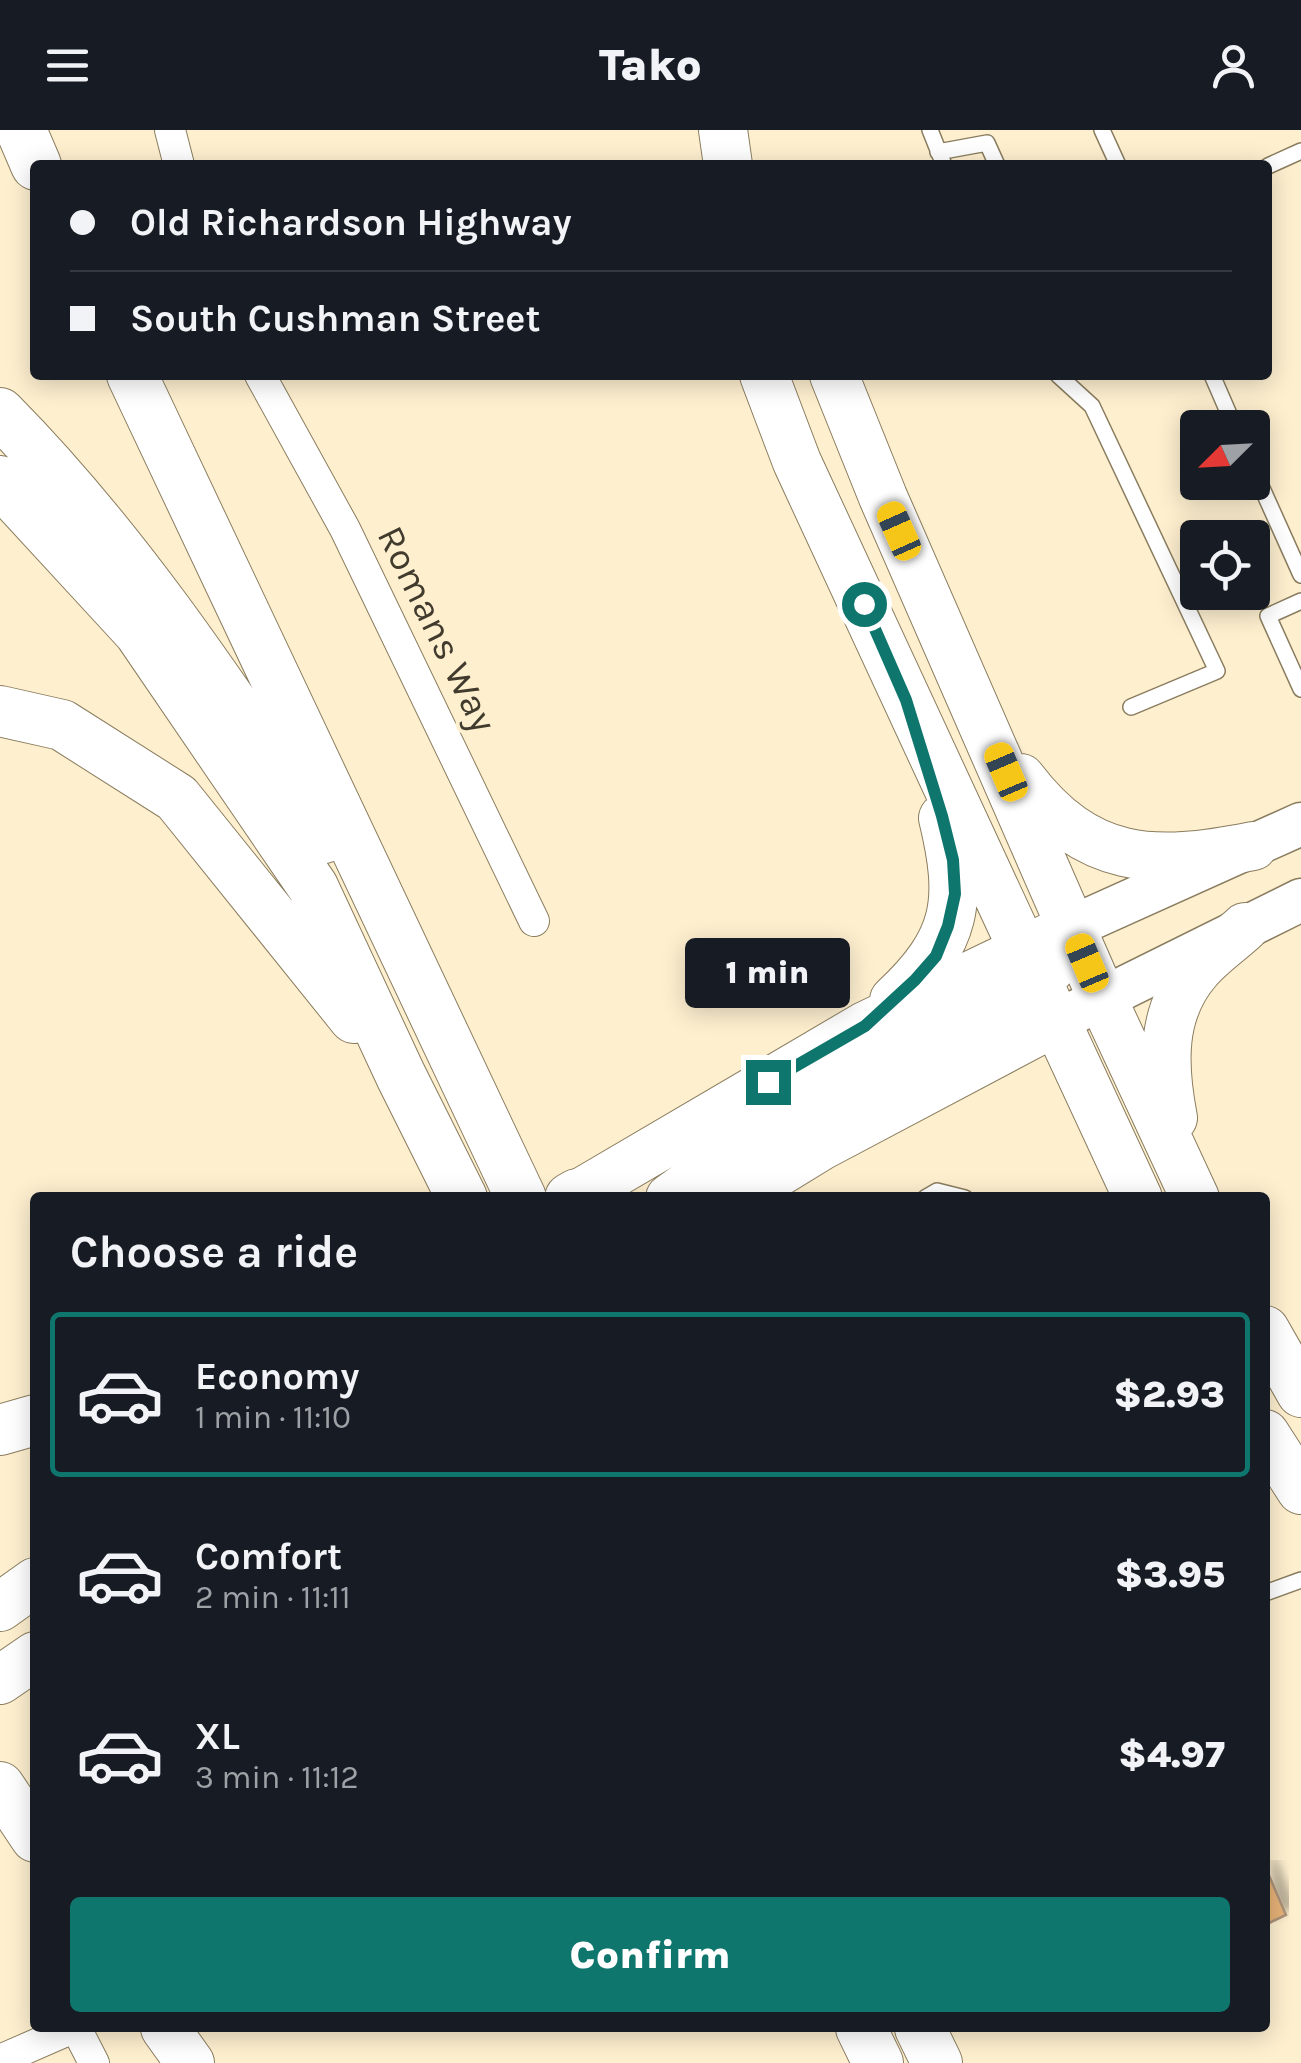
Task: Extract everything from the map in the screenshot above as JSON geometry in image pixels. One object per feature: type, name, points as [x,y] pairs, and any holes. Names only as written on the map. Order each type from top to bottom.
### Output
[{"type":"highway","points":[[20,130],[34,160]]},
{"type":"highway","points":[[134,380],[518,1192]]},
{"type":"highway","points":[[0,413],[94,520],[210,670],[416,974]]},
{"type":"highway","points":[[0,482],[140,632],[313,887],[452,1178]]},
{"type":"highway","points":[[0,710],[62,725],[177,798],[401,1076]]},
{"type":"highway","points":[[0,1430],[30,1421]]},
{"type":"highway","points":[[863,2032],[878,2063]]},
{"type":"highway","points":[[922,2032],[937,2063]]},
{"type":"main road","points":[[766,380],[797,462],[1135,1192]]},
{"type":"main road","points":[[836,380],[883,497],[1102,998],[1190,1189]]},
{"type":"main road","points":[[580,1192],[865,1026],[936,956],[955,894],[953,860],[906,700]]},
{"type":"main road","points":[[992,740],[1039,802],[1060,822],[1083,838],[1117,852],[1203,856],[1253,846]]},
{"type":"main road","points":[[746,1192],[821,1146],[1040,984],[1072,928],[1301,824]]},
{"type":"main road","points":[[865,1026],[1040,984],[1102,998],[1301,900]]},
{"type":"main road","points":[[1190,1189],[1167,1088],[1165,1050],[1170,1020],[1180,994],[1198,968],[1246,928]]},
{"type":"main road","points":[[678,1192],[780,1124],[1040,984]]},
{"type":"main road","points":[[1270,1339],[1301,1393]]},
{"type":"main road","points":[[1270,1442],[1301,1490]]},
{"type":"main road","points":[[0,1607],[30,1586]]},
{"type":"main road","points":[[0,1680],[30,1659]]},
{"type":"main road","points":[[0,1786],[30,1831]]},
{"type":"main road","points":[[169,2032],[190,2063]]},
{"type":"street","points":[[170,130],[177,160]]},
{"type":"street","name":"Romans Way","points":[[263,380],[345,529],[534,921]]},
{"type":"street","points":[[0,2060],[65,2032]]},
{"type":"street","points":[[76,2032],[94,2063]]},
{"type":"lane","points":[[930,130],[941,158],[987,143],[995,160]]},
{"type":"lane","points":[[1102,130],[1116,160]]},
{"type":"lane","points":[[1272,164],[1301,151]]},
{"type":"lane","points":[[1063,380],[1092,406],[1217,671],[1131,707]]},
{"type":"lane","points":[[1214,380],[1228,410]]},
{"type":"lane","points":[[1267,500],[1301,575]]},
{"type":"lane","points":[[1301,600],[1268,616],[1301,690]]},
{"type":"lane","points":[[1270,1591],[1301,1580]]},
{"type":"building","points":[[1270,1878],[1286,1915],[1270,1923]]},
{"type":"route","points":[[768,1082],[865,1026],[915,980],[936,956],[955,894],[953,860],[942,816],[906,700],[864,604]]}]
